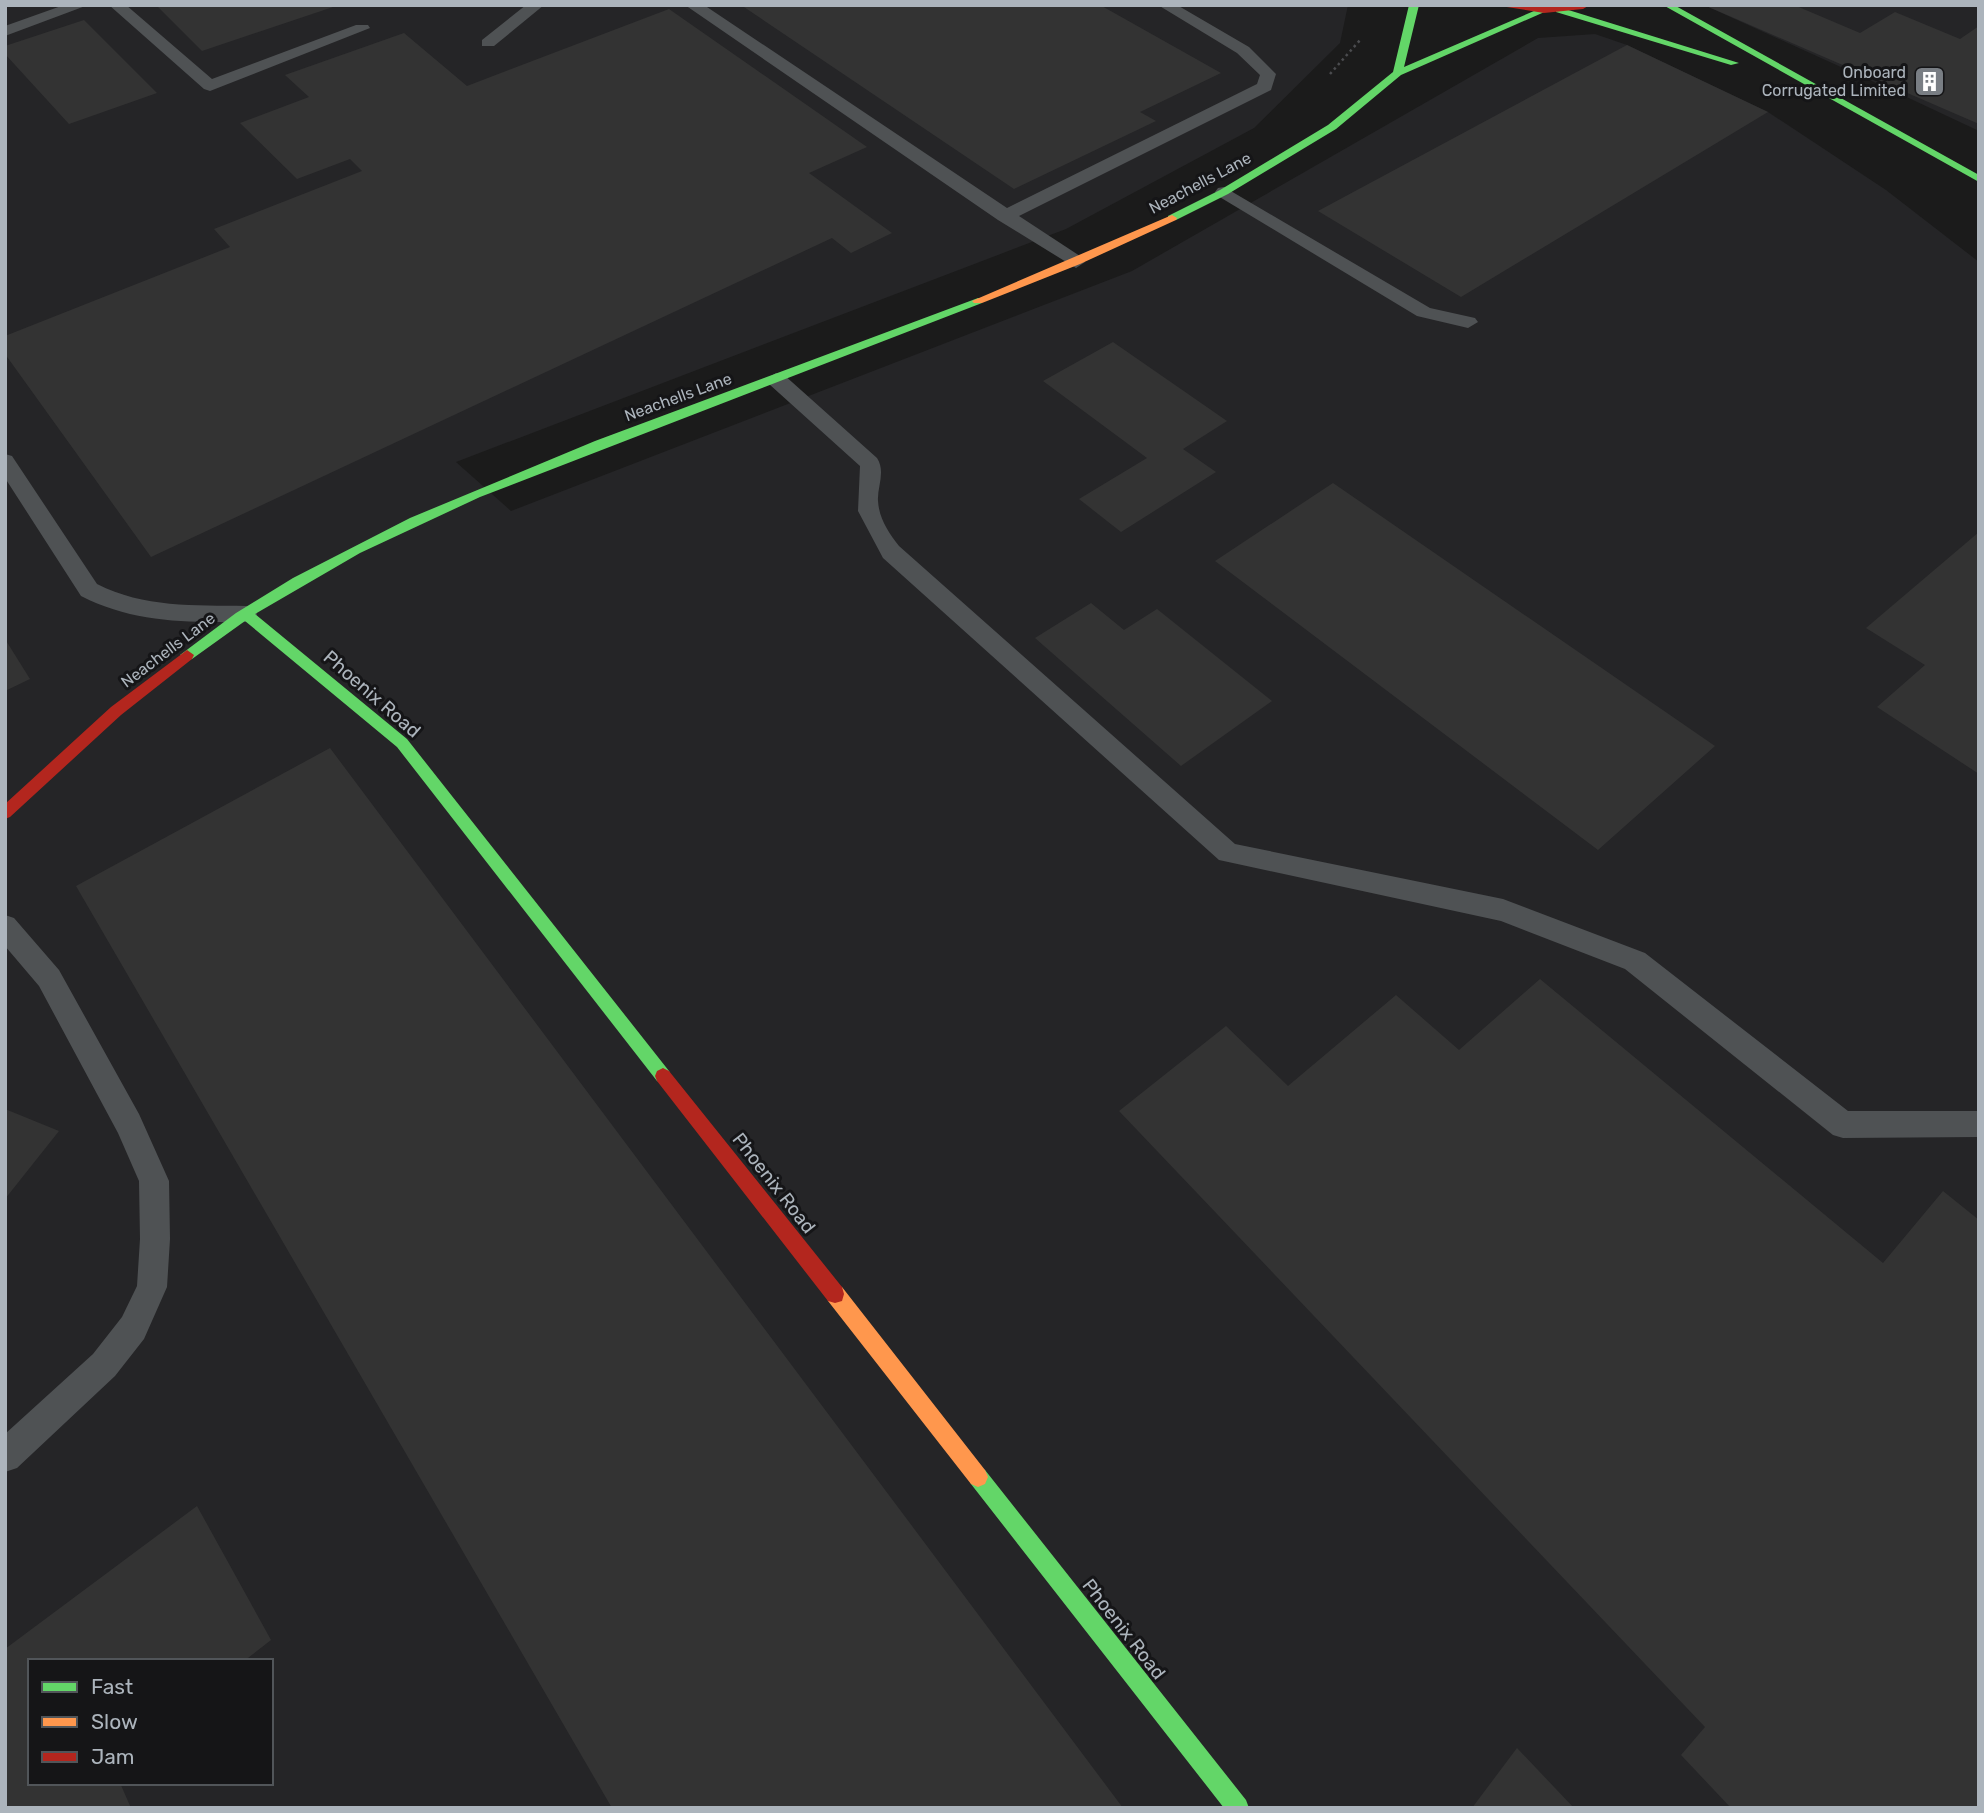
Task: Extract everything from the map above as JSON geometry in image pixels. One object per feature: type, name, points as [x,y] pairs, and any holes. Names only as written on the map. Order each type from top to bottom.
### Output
[{"type":"street","points":[[1398,73],[1414,5]]},
{"type":"street","points":[[1498,5],[1551,10],[1636,31],[1810,88]]},
{"type":"street","points":[[1551,10],[1587,5]]},
{"type":"street","points":[[1667,5],[1810,88],[1979,179]]},
{"type":"street","name":"Neachells Lane","points":[[5,813],[90,732],[246,614],[323,567],[462,499],[1076,262],[1143,233],[1224,192],[1332,127],[1398,73],[1551,10]]},
{"type":"street","name":"Phoenix Road","points":[[246,614],[401,743],[1238,1808]]},
{"type":"lane","points":[[5,31],[80,5]]},
{"type":"lane","points":[[117,5],[210,86],[362,28]]},
{"type":"lane","points":[[488,43],[536,5]]},
{"type":"lane","points":[[693,5],[1076,262]]},
{"type":"lane","points":[[1004,216],[1265,87],[1268,74],[1243,50],[1166,5]]},
{"type":"lane","points":[[1224,192],[1424,312],[1468,322]]},
{"type":"lane","points":[[776,379],[870,463],[873,473],[867,498],[872,521],[891,552],[1228,853],[1503,910],[1635,961],[1843,1125],[1979,1124]]},
{"type":"lane","points":[[5,461],[89,590],[108,602],[137,611],[246,614]]},
{"type":"lane","points":[[5,926],[49,978],[129,1124],[155,1181],[152,1287],[133,1328],[104,1365],[5,1456]]},
{"type":"path","points":[[1326,78],[1366,32]]},
{"type":"shaded area","points":[[5,5],[1348,5],[1340,43],[1254,128],[1066,229],[456,462],[511,511],[1132,271],[1538,38],[1595,34],[1627,45],[1768,112],[1886,190],[1979,262],[1979,1808],[5,1808]]},
{"type":"shaded area","name":"Onboard Corrugated Limited","points":[[1704,5],[1979,5],[1979,131],[1896,92]]},
{"type":"building","points":[[156,5],[336,5],[336,6],[202,51]]},
{"type":"building","points":[[741,5],[1100,5],[1221,73],[1140,112],[1156,121],[1014,189]]},
{"type":"building","name":"Onboard Corrugated Limited","points":[[1704,5],[1794,5],[1860,33],[1895,12],[1960,39],[1979,26],[1979,124]]},
{"type":"building","points":[[669,9],[867,147],[809,173],[892,233],[851,253],[832,238],[151,557],[5,354],[5,336],[230,247],[214,229],[362,171],[350,159],[297,179],[240,123],[309,97],[285,75],[404,33],[467,86]]},
{"type":"building","points":[[84,20],[157,93],[69,124],[5,54],[5,46]]},
{"type":"building","points":[[1627,45],[1768,112],[1461,297],[1318,211]]},
{"type":"building","points":[[1113,342],[1227,421],[1183,449],[1216,472],[1121,532],[1079,499],[1147,458],[1043,381]]},
{"type":"building","points":[[1333,483],[1715,746],[1598,850],[1215,561]]},
{"type":"building","points":[[1979,532],[1979,774],[1877,707],[1925,665],[1866,628]]},
{"type":"building","points":[[1091,603],[1124,630],[1157,609],[1272,701],[1181,766],[1035,638]]},
{"type":"building","points":[[5,639],[30,679],[5,691]]},
{"type":"building","points":[[330,748],[1123,1808],[612,1808],[76,886]]},
{"type":"building","points":[[1540,979],[1883,1263],[1943,1191],[1979,1220],[1979,1808],[1731,1808],[1681,1755],[1705,1727],[1119,1111],[1226,1026],[1288,1086],[1396,995],[1459,1050]]},
{"type":"building","points":[[5,1109],[59,1131],[5,1199]]},
{"type":"building","points":[[197,1506],[271,1640],[247,1659],[28,1659],[28,1785],[121,1785],[131,1808],[5,1808],[5,1649]]},
{"type":"building","points":[[1517,1748],[1574,1808],[1472,1808]]},
{"type":"traffic: fast","points":[[1398,73],[1414,5]]},
{"type":"traffic: fast","points":[[1667,5],[1979,179]]},
{"type":"traffic: fast","points":[[1172,218],[1224,192],[1332,127],[1398,73],[1544,10]]},
{"type":"traffic: fast","points":[[1559,10],[1734,63]]},
{"type":"traffic: fast","points":[[187,655],[241,616],[297,582],[415,521],[599,444],[978,301]]},
{"type":"traffic: fast","points":[[246,614],[402,743],[663,1076]]},
{"type":"traffic: fast","points":[[978,1477],[1238,1808]]},
{"type":"traffic: slow","points":[[978,301],[1076,262],[1172,218]]},
{"type":"traffic: slow","points":[[835,1294],[978,1477]]},
{"type":"traffic: jam","points":[[1498,5],[1544,10],[1583,6]]},
{"type":"traffic: jam","points":[[5,813],[116,711],[187,655]]},
{"type":"traffic: jam","points":[[663,1076],[835,1294]]},
{"type":"place","name":"Onboard Corrugated Limited","points":[[1929,81]]}]
